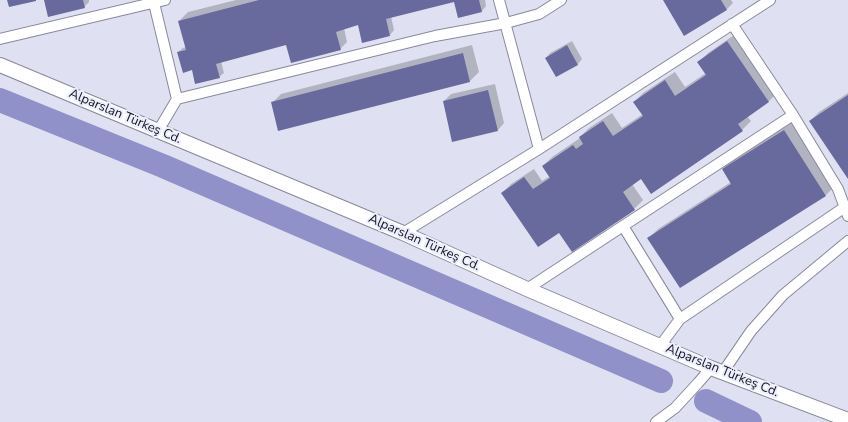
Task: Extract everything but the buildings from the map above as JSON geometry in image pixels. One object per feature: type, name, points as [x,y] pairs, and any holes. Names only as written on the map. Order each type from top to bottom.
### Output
[{"type":"street","points":[[0,39],[165,0]]},
{"type":"street","points":[[499,0],[539,149]]},
{"type":"street","points":[[177,99],[435,36],[506,23],[539,14],[561,0]]},
{"type":"street","points":[[403,233],[539,149],[770,0]]},
{"type":"street","points":[[154,3],[177,99],[158,131]]},
{"type":"street","points":[[660,346],[680,319],[846,211],[838,189],[793,115],[732,24]]},
{"type":"street","name":"Alparslan Türkeş Cd.","points":[[0,64],[403,233],[527,289],[717,370],[848,420]]},
{"type":"street","points":[[527,289],[793,115]]},
{"type":"street","points":[[622,226],[680,319]]},
{"type":"street","points":[[656,422],[675,408],[698,383],[717,370],[783,295],[848,241]]},
{"type":"waterway","points":[[0,100],[163,166],[661,381]]},
{"type":"waterway","points":[[706,401],[750,422]]}]
